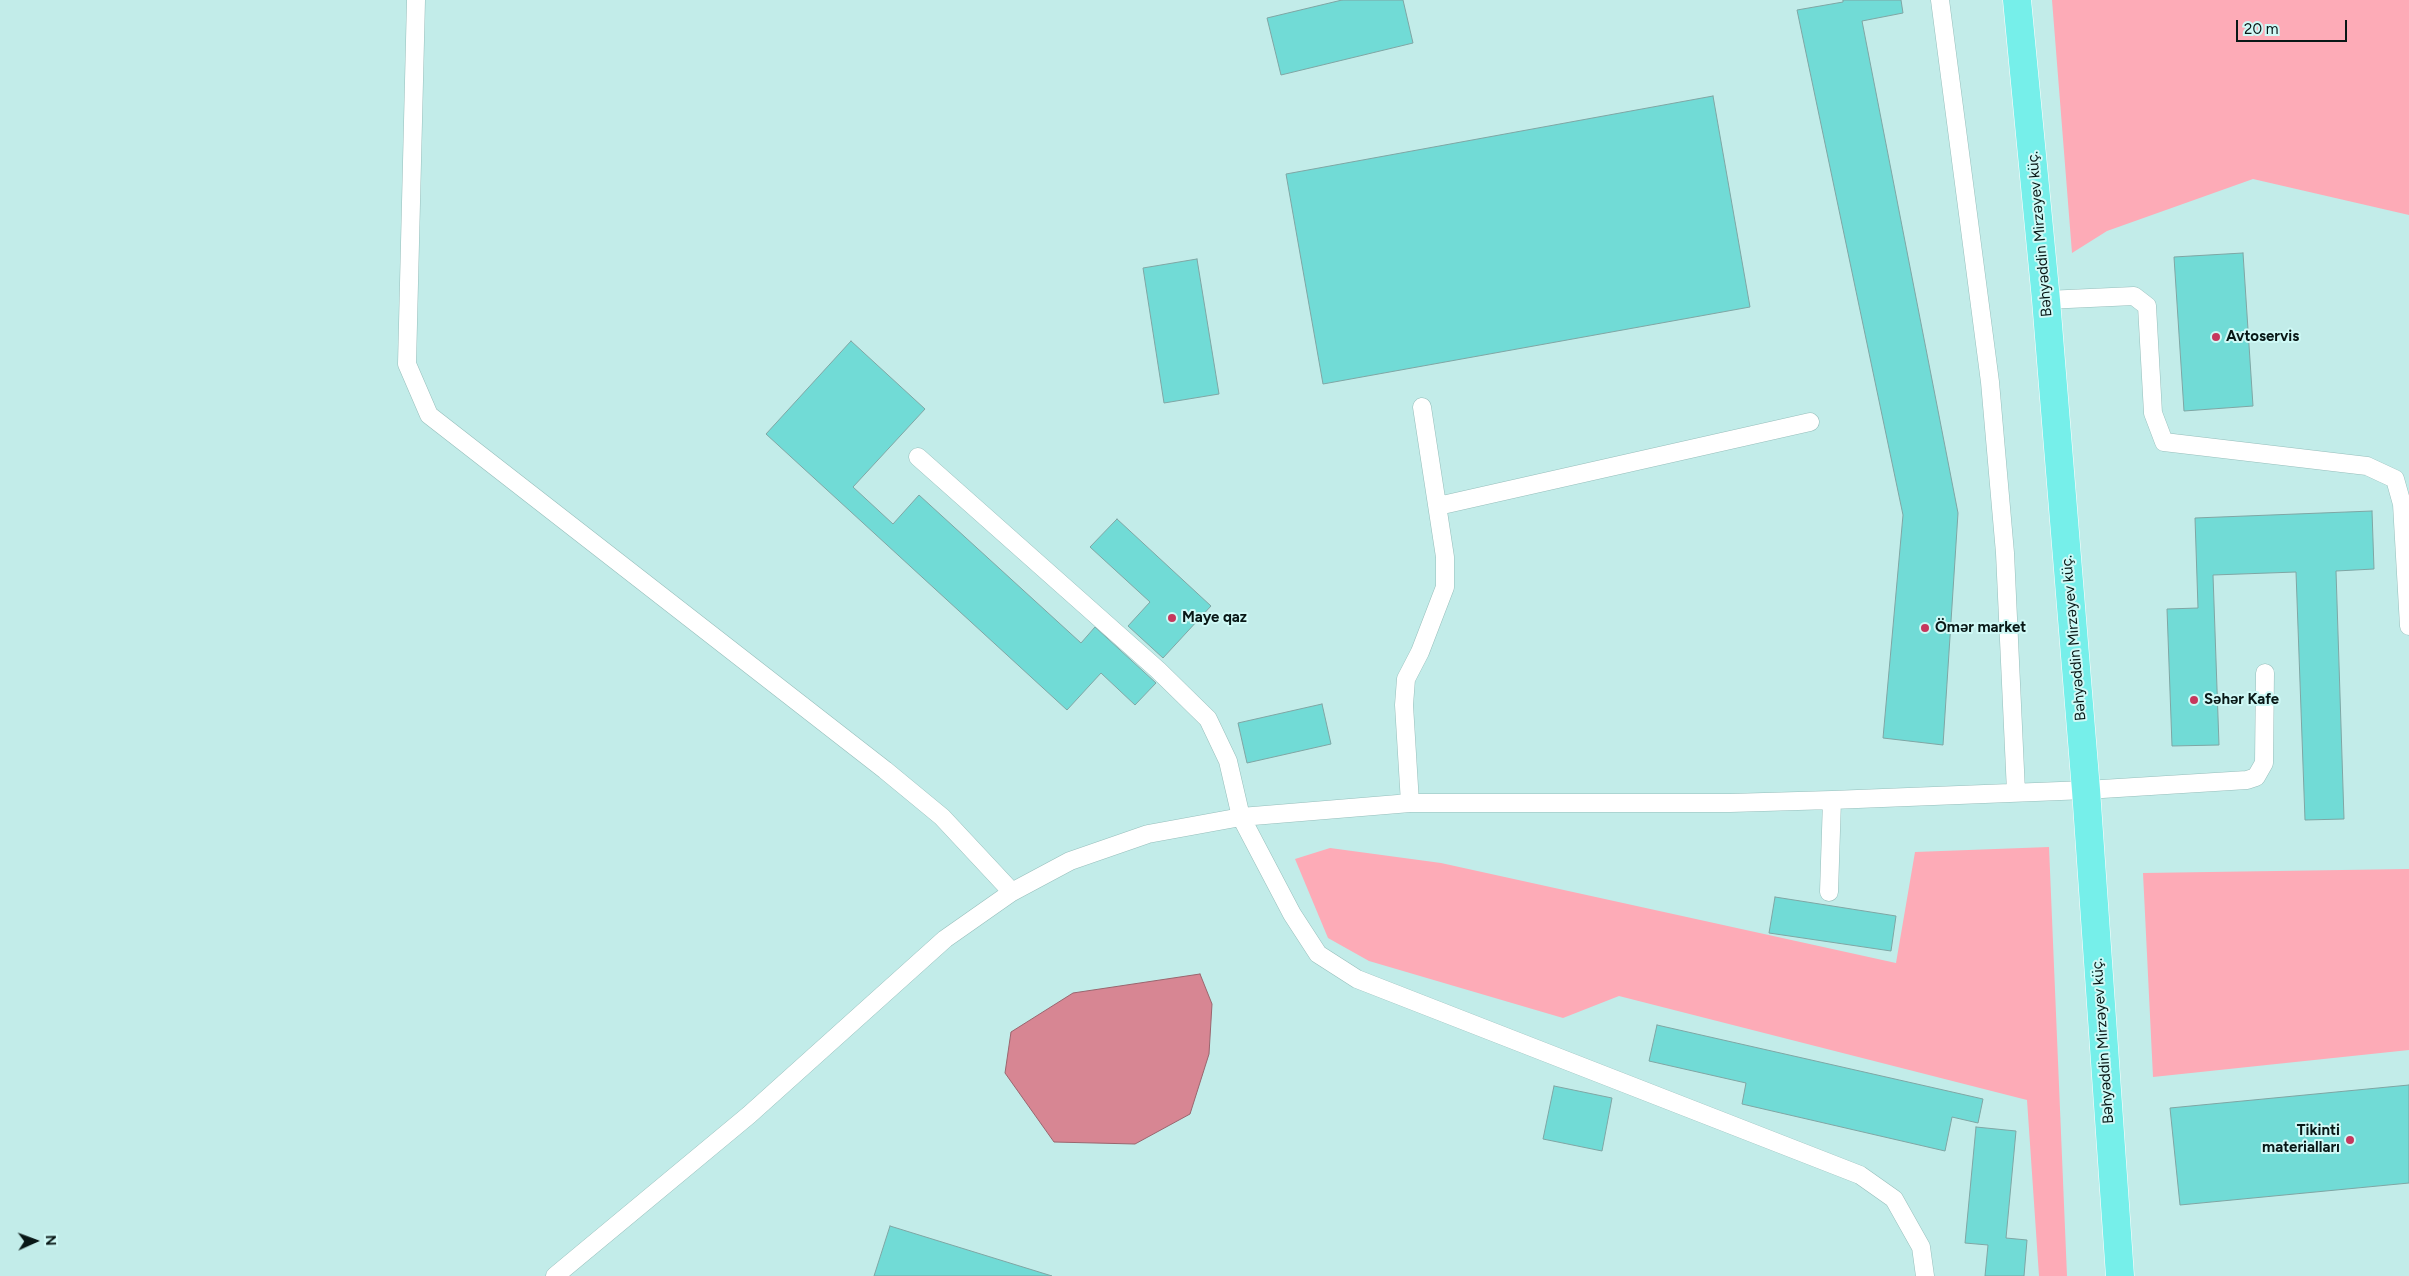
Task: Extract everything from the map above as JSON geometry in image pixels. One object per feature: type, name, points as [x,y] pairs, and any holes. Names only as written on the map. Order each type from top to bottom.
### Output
[{"type":"highway","name":"Bəhyəddin Mirzəyev küç.","points":[[2017,0],[2046,300],[2086,790],[2120,1276]]},
{"type":"lane","points":[[416,0],[407,364],[429,416],[886,770],[942,817],[1012,892]]},
{"type":"lane","points":[[1940,0],[1990,382],[2005,553],[2016,792]]},
{"type":"lane","points":[[2046,300],[2134,296],[2147,306],[2153,413],[2164,442],[2367,466],[2395,479],[2402,504],[2409,626]]},
{"type":"lane","points":[[1410,803],[1404,704],[1406,679],[1420,652],[1445,587],[1446,557],[1422,407]]},
{"type":"lane","points":[[1438,506],[1810,422]]},
{"type":"lane","points":[[918,457],[1158,670],[1208,719],[1228,761],[1241,817],[1292,914],[1318,954],[1357,979],[1860,1175],[1894,1199],[1921,1248],[1925,1276]]},
{"type":"lane","points":[[554,1276],[749,1115],[945,939],[1012,892],[1070,861],[1148,834],[1241,817],[1410,803],[1730,803],[2086,790],[2247,780],[2256,777],[2264,763],[2265,673]]},
{"type":"lane","points":[[1829,892],[1832,800]]},
{"type":"shaded area","points":[[2052,0],[2409,0],[2409,215],[2253,179],[2107,231],[2072,253]]},
{"type":"shaded area","points":[[2049,847],[2067,1276],[2039,1276],[2027,1100],[1619,996],[1563,1018],[1369,961],[1328,938],[1295,859],[1330,848],[1441,863],[1896,963],[1915,852]]},
{"type":"shaded area","points":[[2409,869],[2409,1050],[2153,1077],[2143,873]]},
{"type":"shaded area","points":[[1200,974],[1212,1004],[1209,1054],[1190,1114],[1135,1144],[1054,1142],[1005,1073],[1011,1032],[1073,993]]},
{"type":"building","points":[[1342,0],[1403,0],[1413,43],[1281,75],[1267,18]]},
{"type":"building","points":[[1843,0],[1901,0],[1903,13],[1862,21],[1958,513],[1943,745],[1883,738],[1903,515],[1797,10],[1843,2]]},
{"type":"building","points":[[1713,96],[1750,307],[1323,384],[1286,174]]},
{"type":"building","points":[[2243,253],[2253,406],[2184,411],[2174,257]]},
{"type":"building","points":[[1197,259],[1219,394],[1164,403],[1143,268]]},
{"type":"building","points":[[851,341],[925,409],[853,487],[893,524],[919,495],[1081,643],[1095,627],[1156,683],[1135,705],[1101,673],[1067,710],[766,434]]},
{"type":"building","points":[[2372,511],[2374,569],[2336,571],[2344,819],[2305,820],[2296,572],[2213,575],[2219,745],[2172,746],[2167,609],[2198,608],[2195,518]]},
{"type":"building","points":[[1117,519],[1211,606],[1163,658],[1128,626],[1150,602],[1090,547]]},
{"type":"building","points":[[1322,704],[1331,744],[1247,763],[1238,723]]},
{"type":"building","points":[[1775,897],[1896,916],[1891,951],[1769,933]]},
{"type":"building","points":[[1657,1025],[1983,1099],[1978,1123],[1952,1117],[1945,1151],[1742,1104],[1746,1083],[1649,1061]]},
{"type":"building","points":[[2409,1085],[2409,1183],[2180,1205],[2170,1108]]},
{"type":"building","points":[[1554,1086],[1612,1098],[1602,1151],[1543,1139]]},
{"type":"building","points":[[1976,1127],[2016,1131],[2006,1238],[2027,1240],[2024,1276],[1985,1276],[1988,1245],[1965,1243]]},
{"type":"building","points":[[890,1226],[1052,1276],[874,1276]]},
{"type":"place","name":"Avtoservis","points":[[2216,337]]},
{"type":"place","name":"Maye qaz","points":[[1172,618]]},
{"type":"place","name":"Ömər market","points":[[1925,628]]},
{"type":"place","name":"Səhər Kafe","points":[[2194,700]]},
{"type":"place","name":"Tikinti materialları","points":[[2350,1140]]}]
